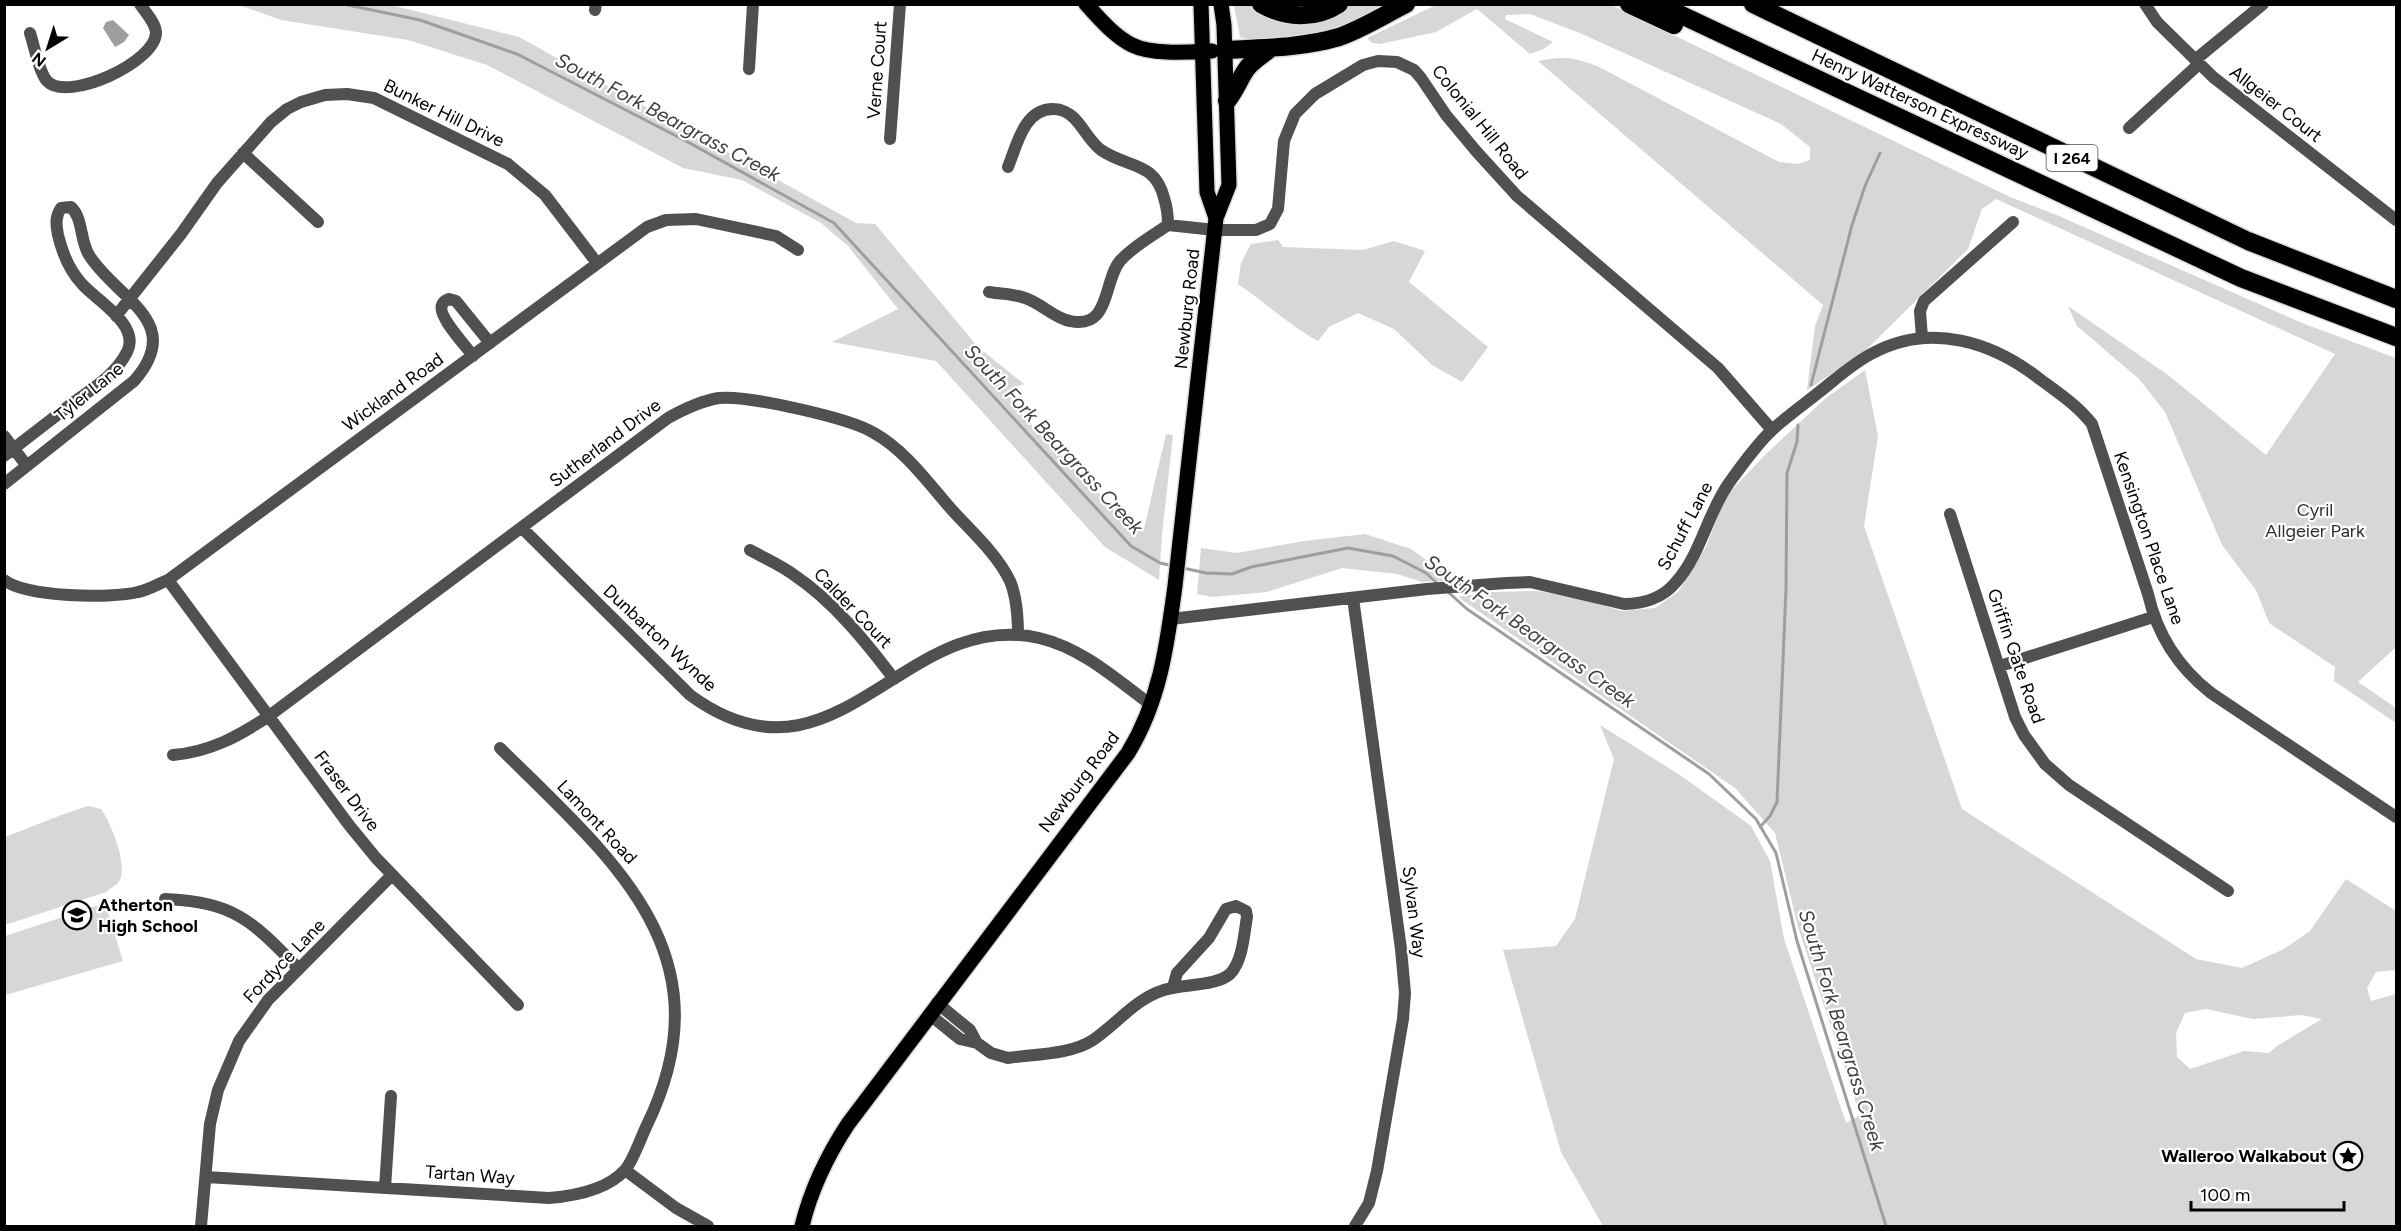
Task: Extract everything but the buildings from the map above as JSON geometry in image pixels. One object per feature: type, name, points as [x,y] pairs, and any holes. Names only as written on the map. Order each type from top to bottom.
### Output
[{"type":"highway","points":[[1261,4],[1284,14],[1298,16],[1323,12],[1339,4]]},
{"type":"highway","points":[[1224,50],[1271,48],[1341,36],[1406,4]]},
{"type":"highway","points":[[1629,4],[1702,39],[1731,40]]},
{"type":"highway","name":"Henry Watterson Expressway","points":[[1658,4],[2241,278],[2397,337]]},
{"type":"highway","name":"Henry Watterson Expressway","points":[[1753,4],[2248,241],[2397,299]]},
{"type":"highway","points":[[1227,100],[1238,87],[1241,77],[1250,65],[1271,48]]},
{"type":"main road","points":[[1086,4],[1132,45],[1159,51],[1224,50]]},
{"type":"main road","name":"Newburg Road","points":[[1201,4],[1207,192],[1216,224]]},
{"type":"main road","name":"Newburg Road","points":[[802,1227],[811,1194],[834,1146],[848,1124],[1128,753],[1151,705],[1162,673],[1179,554],[1216,224],[1229,185],[1221,4]]},
{"type":"street","points":[[30,33],[46,80],[56,87],[71,88],[120,72],[143,55],[155,38],[156,31],[154,24],[140,4]]},
{"type":"street","points":[[749,69],[753,4]]},
{"type":"street","name":"Verne Court","points":[[890,139],[900,4]]},
{"type":"street","name":"Allgeier Court","points":[[2145,4],[2157,21],[2213,77],[2397,220]]},
{"type":"street","points":[[2129,128],[2197,62],[2263,4]]},
{"type":"street","name":"Colonial Hill Road","points":[[1216,224],[1256,230],[1270,224],[1278,209],[1284,141],[1295,114],[1315,94],[1363,65],[1378,61],[1397,62],[1414,70],[1476,152],[1517,196],[1712,363],[1734,384],[1772,430]]},
{"type":"street","name":"Bunker Hill Drive","points":[[116,316],[195,216],[217,183],[279,115],[301,102],[337,93],[374,98],[522,173],[560,212],[597,262]]},
{"type":"street","points":[[1008,167],[1026,124],[1032,117],[1048,110],[1064,111],[1077,121],[1101,150],[1152,174],[1161,186],[1168,214],[1168,225]]},
{"type":"street","points":[[243,153],[318,222]]},
{"type":"street","name":"Tyler Lane","points":[[4,483],[134,381],[147,363],[153,345],[148,323],[131,298],[106,276],[88,254],[75,211],[67,207],[61,208],[56,220],[57,231],[71,270],[127,329],[129,345],[115,370],[9,452]]},
{"type":"street","name":"Wickland Road","points":[[4,580],[13,586],[33,591],[105,595],[136,593],[168,580],[647,226],[666,220],[696,219],[760,231],[776,236],[798,250]]},
{"type":"street","points":[[1922,338],[1920,311],[1924,301],[2013,222]]},
{"type":"street","points":[[989,292],[1024,297],[1072,321],[1090,319],[1097,314],[1106,301],[1111,278],[1120,261],[1168,225],[1216,224]]},
{"type":"street","points":[[473,356],[445,320],[441,306],[445,301],[449,298],[465,309],[490,343]]},
{"type":"street","name":"Schuff Lane","points":[[1171,619],[1427,589],[1530,582],[1624,604],[1643,602],[1660,596],[1675,584],[1698,548],[1720,495],[1772,430],[1872,353],[1903,341],[1922,338]]},
{"type":"street","name":"Kensington Place Lane","points":[[1922,338],[1966,340],[1998,352],[2025,367],[2083,412],[2095,432],[2148,594],[2153,617],[2177,659],[2198,683],[2397,817]]},
{"type":"street","name":"Sutherland Drive","points":[[174,755],[188,754],[221,744],[269,717],[668,418],[702,402],[734,398],[851,422],[877,434],[905,457],[997,560],[1013,590],[1018,611],[1018,635]]},
{"type":"street","points":[[4,436],[9,452],[27,466]]},
{"type":"street","name":"Griffin Gate Road","points":[[1950,514],[2015,717],[2024,735],[2045,764],[2069,785],[2228,891]]},
{"type":"street","name":"Dunbarton Wynde","points":[[522,528],[678,684],[701,704],[727,717],[756,725],[771,726],[813,722],[842,711],[938,652],[957,643],[981,637],[1018,635],[1039,638],[1070,649],[1091,661],[1151,705]]},
{"type":"street","name":"Calder Court","points":[[750,550],[794,574],[815,591],[894,679]]},
{"type":"street","name":"Fraser Drive","points":[[168,580],[349,825],[392,875],[518,1005]]},
{"type":"street","name":"Sylvan Way","points":[[1353,597],[1405,993],[1403,1019],[1377,1171],[1369,1203],[1358,1226]]},
{"type":"street","points":[[2000,666],[2153,617]]},
{"type":"street","name":"Lamont Road","points":[[500,748],[610,860],[644,909],[656,932],[667,962],[675,1009],[670,1059],[651,1117],[625,1170]]},
{"type":"street","name":"Fordyce Lane","points":[[201,1227],[210,1124],[218,1090],[232,1054],[257,1013],[392,875]]},
{"type":"street","points":[[165,899],[194,900],[234,912],[260,929],[299,969]]},
{"type":"street","points":[[933,1009],[960,1039],[977,1043],[991,1053],[1008,1058],[1079,1047],[1092,1041],[1148,996],[1173,987],[1213,982],[1225,978],[1237,964],[1247,917],[1246,911],[1236,906],[1226,909],[1209,938],[1177,973],[1173,987]]},
{"type":"street","points":[[385,1188],[391,1096]]},
{"type":"street","points":[[625,1170],[676,1208],[708,1227]]},
{"type":"street","name":"Tartan Way","points":[[206,1177],[560,1197],[583,1193],[604,1184],[625,1170]]},
{"type":"green space","points":[[239,5],[391,5],[519,37],[856,223],[875,224],[978,347],[1024,384],[1010,389],[1011,404],[1135,530],[1144,529],[1166,434],[1173,435],[1159,580],[1105,547],[936,361],[832,342],[898,309],[848,246],[821,223],[742,180],[683,168],[487,65],[408,40],[281,20]]},
{"type":"green space","points":[[1234,5],[1251,5],[1261,11],[1337,13],[1349,5],[1389,5],[1346,24],[1320,32],[1290,37],[1248,39],[1240,37]]},
{"type":"green space","name":"Cyril Allgeier Park","points":[[1436,5],[1611,5],[2010,197],[2059,216],[2302,323],[2396,358],[2396,647],[2358,682],[2396,708],[2396,723],[2334,681],[2335,667],[2269,623],[2256,590],[2222,545],[2165,412],[2139,379],[2077,326],[2068,306],[2168,375],[2266,455],[2335,354],[1996,199],[1982,209],[1968,249],[1862,354],[1807,390],[1815,326],[1823,305],[1538,61],[1569,58],[1599,67],[1779,162],[1798,164],[1810,160],[1810,147],[1781,124],[1582,34],[1530,14],[1506,15],[1505,19],[1553,42],[1544,49],[1530,54],[1477,9],[1436,32],[1380,44],[1372,43],[1367,38]]},
{"type":"green space","points":[[1278,240],[1283,247],[1363,250],[1394,241],[1425,251],[1409,282],[1488,347],[1462,382],[1432,365],[1394,329],[1358,313],[1329,327],[1318,341],[1238,284],[1241,263],[1251,244]]},
{"type":"green space","points":[[1865,370],[1878,436],[1864,526],[1962,809],[2196,959],[2242,968],[2284,949],[2310,931],[2346,879],[2396,911],[2396,970],[2376,972],[2367,988],[2371,1001],[2396,994],[2396,1226],[1603,1226],[1561,1152],[1503,950],[1556,946],[1575,919],[1614,759],[1600,725],[1680,775],[1751,826],[1770,861],[1784,939],[1846,1123],[1860,1115],[1798,927],[1775,833],[1735,788],[1458,597],[1492,592],[1538,591],[1576,597],[1622,611],[1655,608],[1678,592],[1706,547],[1725,497],[1765,455],[1826,398]],"holes":[[[2206,1009],[2253,1019],[2302,1015],[2322,1019],[2269,1053],[2244,1051],[2190,1069],[2177,1057],[2176,1033],[2185,1013]]]},
{"type":"green space","points":[[1365,534],[1411,549],[1454,580],[1422,582],[1397,574],[1342,568],[1267,592],[1212,597],[1197,594],[1201,548],[1237,553],[1304,541]]},
{"type":"green space","points":[[88,806],[101,809],[110,824],[121,857],[121,876],[118,883],[106,892],[5,925],[5,837]]},
{"type":"green space","points":[[105,903],[123,961],[5,995],[5,936]]},
{"type":"shaded area","points":[[113,20],[129,35],[124,42],[115,47],[103,28],[106,22]]},
{"type":"waterway","name":"South Fork Beargrass Creek","points":[[343,4],[420,20],[517,54],[686,141],[834,223],[1131,546],[1160,563],[1174,566]]},
{"type":"waterway","points":[[1811,385],[1852,225],[1865,186],[1880,153]]},
{"type":"waterway","points":[[1760,827],[1770,816],[1777,802],[1786,589],[1787,473],[1797,442],[1798,425]]},
{"type":"waterway","name":"South Fork Beargrass Creek","points":[[1183,568],[1206,573],[1232,574],[1251,567],[1348,548],[1393,556],[1426,573],[1439,585]]},
{"type":"waterway","name":"South Fork Beargrass Creek","points":[[1447,591],[1467,609],[1709,774],[1756,819],[1776,853],[1797,941],[1886,1226]]},
{"type":"place","name":"Atherton High School","points":[[77,915]]},
{"type":"place","name":"Walleroo Walkabout","points":[[2348,1156]]}]
